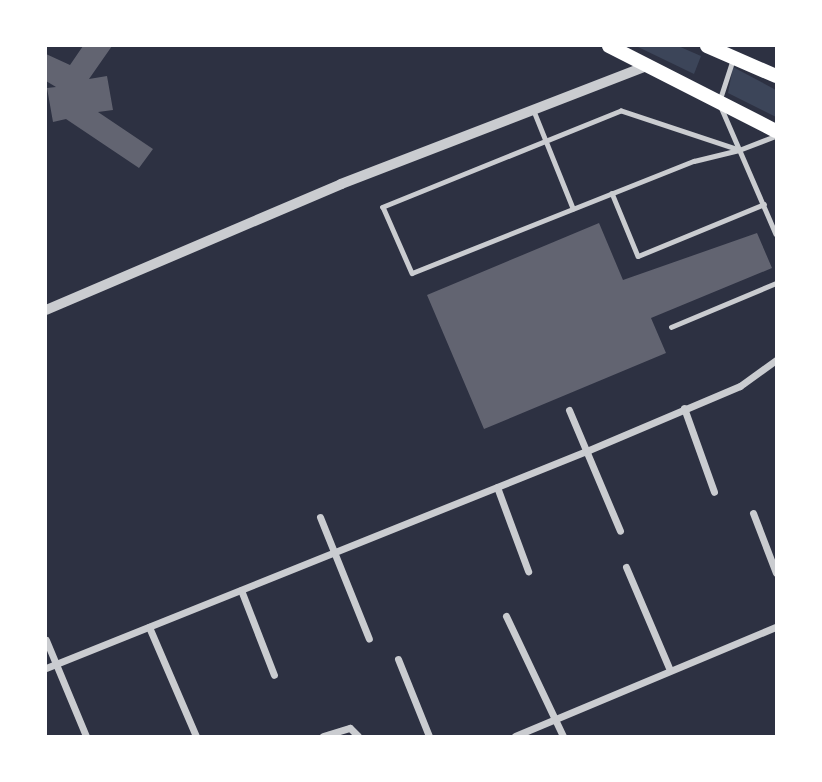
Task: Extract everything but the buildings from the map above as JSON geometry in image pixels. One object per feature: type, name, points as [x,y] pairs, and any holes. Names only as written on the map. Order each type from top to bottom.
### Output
[{"type":"main road","points":[[609,46],[776,134]]},
{"type":"main road","points":[[707,46],[776,76]]},
{"type":"street","points":[[46,310],[533,108],[649,65]]},
{"type":"street","points":[[46,668],[589,450],[761,376],[776,363]]},
{"type":"street","points":[[684,408],[714,492]]},
{"type":"street","points":[[569,410],[589,450],[620,531]]},
{"type":"street","points":[[497,487],[528,571]]},
{"type":"street","points":[[753,513],[776,573]]},
{"type":"street","points":[[320,517],[369,639]]},
{"type":"street","points":[[626,567],[670,670]]},
{"type":"street","points":[[241,590],[274,675]]},
{"type":"street","points":[[506,616],[563,737]]},
{"type":"street","points":[[149,627],[196,737]]},
{"type":"street","points":[[515,737],[776,627]]},
{"type":"street","points":[[46,640],[86,737]]},
{"type":"street","points":[[398,659],[429,737]]},
{"type":"street","points":[[323,737],[350,728],[358,737]]},
{"type":"lane","points":[[734,57],[719,102],[776,234]]},
{"type":"lane","points":[[533,108],[573,208]]},
{"type":"lane","points":[[739,150],[621,111],[383,206],[412,274],[573,208],[739,150],[776,134]]},
{"type":"lane","points":[[612,193],[638,256],[764,204]]},
{"type":"lane","points":[[671,327],[776,283]]},
{"type":"shaded area","points":[[636,46],[678,46],[701,56],[694,74]]},
{"type":"shaded area","points":[[733,67],[776,90],[776,117],[728,93]]}]
